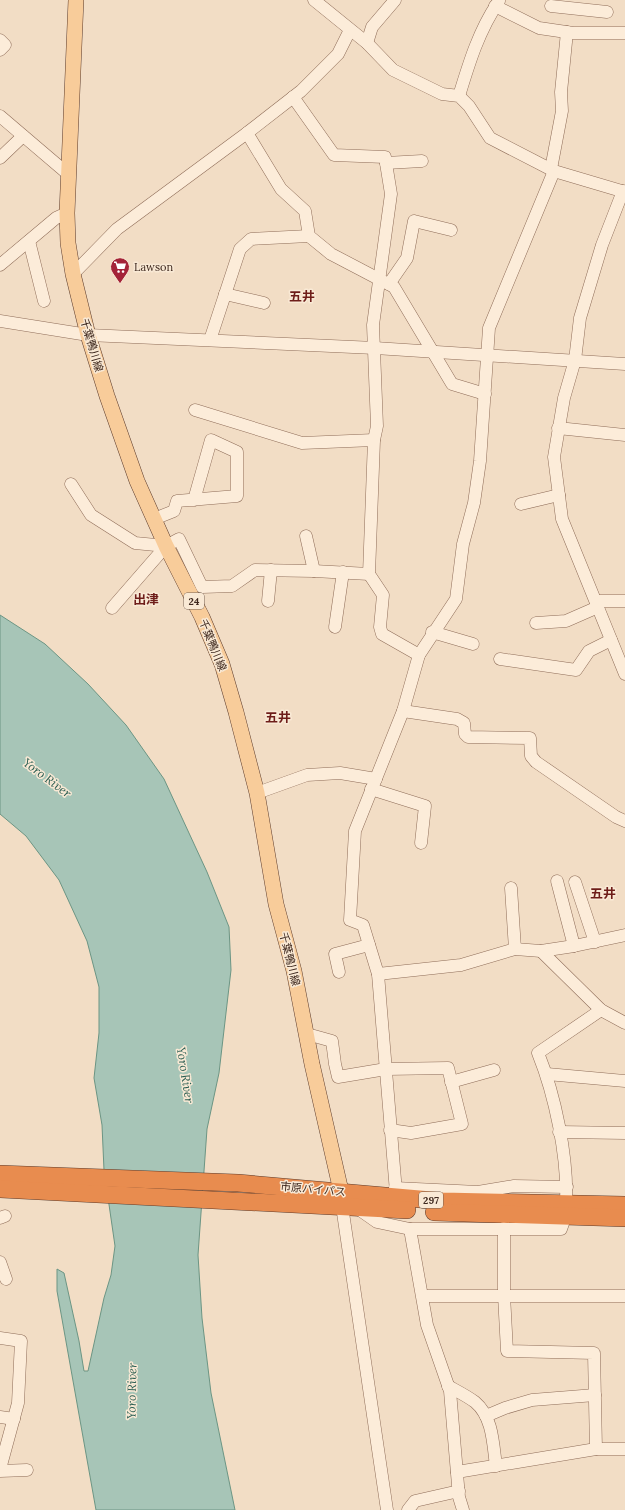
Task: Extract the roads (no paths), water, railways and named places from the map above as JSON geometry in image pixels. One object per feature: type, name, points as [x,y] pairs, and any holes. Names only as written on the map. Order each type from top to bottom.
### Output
[{"type":"highway","name":"市原バイパス","points":[[6,1182],[238,1183],[347,1201]]},
{"type":"highway","name":"市原バイパス","points":[[6,1182],[246,1201],[347,1201],[396,1198],[464,1214],[566,1202],[625,1205]]},
{"type":"highway","name":"市原バイパス","points":[[566,1202],[625,1218]]},
{"type":"main road","name":"千葉鴨川線","points":[[76,0],[67,213],[68,243],[73,274],[88,335],[107,396],[132,467],[154,520],[202,617],[222,664],[257,793],[276,904],[294,970],[306,1034],[347,1201]]},
{"type":"street","points":[[314,0],[367,43],[393,70],[442,94],[459,96],[469,106],[490,138],[552,170],[624,191],[602,245],[580,318],[575,360],[564,398],[554,457],[562,519],[611,640],[623,662],[625,674]]},
{"type":"street","points":[[367,43],[372,27],[395,0]]},
{"type":"street","points":[[459,96],[471,57],[487,18],[497,3],[539,28],[566,32],[625,33]]},
{"type":"street","points":[[551,6],[583,5],[607,12]]},
{"type":"street","points":[[73,274],[117,228],[247,133],[293,97],[338,54],[350,30]]},
{"type":"street","points":[[566,32],[561,92],[562,111],[552,170],[489,328],[480,461],[474,503],[463,544],[456,599],[432,632],[419,655],[403,711],[355,831],[350,920],[363,925],[378,974],[396,1198],[478,1192],[514,1186],[566,1202]]},
{"type":"street","points":[[0,40],[5,45],[0,50]]},
{"type":"street","points":[[293,97],[334,154],[384,157],[386,163],[391,194],[385,282],[373,325],[377,426],[374,440],[369,574],[383,595],[382,634],[419,655]]},
{"type":"street","points":[[0,116],[68,174]]},
{"type":"street","points":[[247,133],[281,189],[305,211],[309,236],[331,254],[394,287],[452,384],[485,394]]},
{"type":"street","points":[[0,158],[23,136]]},
{"type":"street","points":[[386,163],[422,161]]},
{"type":"street","points":[[0,265],[56,218],[67,213]]},
{"type":"street","points":[[385,282],[408,258],[414,221],[450,230]]},
{"type":"street","points":[[210,340],[226,294],[238,252],[251,239],[309,236]]},
{"type":"street","points":[[29,241],[44,301]]},
{"type":"street","points":[[226,294],[264,303]]},
{"type":"street","points":[[0,321],[88,335],[375,348],[625,364]]},
{"type":"street","points":[[195,410],[302,443],[374,440]]},
{"type":"street","points":[[558,428],[625,435]]},
{"type":"street","points":[[154,520],[174,511],[177,501],[194,500],[238,496],[237,452],[211,440],[194,500]]},
{"type":"street","points":[[71,484],[91,515],[135,543],[166,546]]},
{"type":"street","points":[[521,504],[559,495]]},
{"type":"street","points":[[306,536],[314,571]]},
{"type":"street","points":[[112,608],[166,546],[179,539],[202,587],[232,586],[255,570],[369,574]]},
{"type":"street","points":[[268,601],[271,570]]},
{"type":"street","points":[[335,627],[343,572]]},
{"type":"street","points":[[536,623],[566,621],[597,604],[625,601]]},
{"type":"street","points":[[432,632],[473,644]]},
{"type":"street","points":[[500,659],[576,670],[589,651],[611,640]]},
{"type":"street","points":[[403,711],[457,719],[464,723],[465,734],[468,737],[530,738],[532,756],[536,762],[625,820]]},
{"type":"street","points":[[257,793],[307,775],[340,773],[373,784],[425,806],[421,843]]},
{"type":"street","points":[[557,882],[574,946]]},
{"type":"street","points":[[575,882],[595,942]]},
{"type":"street","points":[[511,888],[515,949]]},
{"type":"street","points":[[378,974],[461,965],[515,949],[541,951],[595,942],[625,934]]},
{"type":"street","points":[[339,972],[335,954],[369,945]]},
{"type":"street","points":[[541,951],[601,1010],[625,1023]]},
{"type":"street","points":[[347,1201],[377,1222],[410,1229],[561,1229],[566,1202],[559,1132],[547,1074],[538,1053],[601,1010]]},
{"type":"street","points":[[306,1034],[332,1042],[338,1077],[386,1068],[448,1068],[462,1124],[411,1133],[390,1130]]},
{"type":"street","points":[[451,1082],[494,1070]]},
{"type":"street","points":[[547,1074],[625,1081]]},
{"type":"street","points":[[559,1132],[625,1133]]},
{"type":"street","points":[[347,1201],[387,1510]]},
{"type":"street","points":[[504,1228],[504,1295],[507,1351],[594,1353],[596,1449]]},
{"type":"street","points":[[410,1229],[427,1325],[448,1386],[458,1491],[463,1510]]},
{"type":"street","points":[[0,1262],[6,1279]]},
{"type":"street","points":[[423,1296],[625,1296]]},
{"type":"street","points":[[0,1338],[21,1341],[18,1403],[0,1470],[27,1470]]},
{"type":"street","points":[[448,1386],[475,1403],[486,1416],[489,1423],[496,1466]]},
{"type":"street","points":[[486,1416],[505,1408],[532,1400],[595,1396]]},
{"type":"street","points":[[0,1417],[14,1420]]},
{"type":"street","points":[[457,1472],[596,1449],[625,1449]]},
{"type":"street","points":[[408,1510],[415,1501],[458,1491]]},
{"type":"water","name":"Yoro River","points":[[0,615],[45,644],[88,684],[126,725],[164,779],[207,872],[229,927],[231,970],[219,1073],[207,1129],[198,1255],[202,1318],[211,1393],[235,1510],[96,1510],[57,1291],[57,1269],[64,1273],[84,1371],[88,1371],[104,1298],[111,1275],[115,1246],[104,1170],[102,1125],[94,1078],[99,1033],[99,987],[87,941],[59,880],[26,836],[0,814]]},
{"type":"place","name":"Lawson","points":[[120,284]]},
{"type":"district","name":"五井","points":[[302,296]]},
{"type":"district","name":"出津","points":[[146,599]]},
{"type":"district","name":"五井","points":[[278,717]]},
{"type":"district","name":"五井","points":[[603,893]]}]
